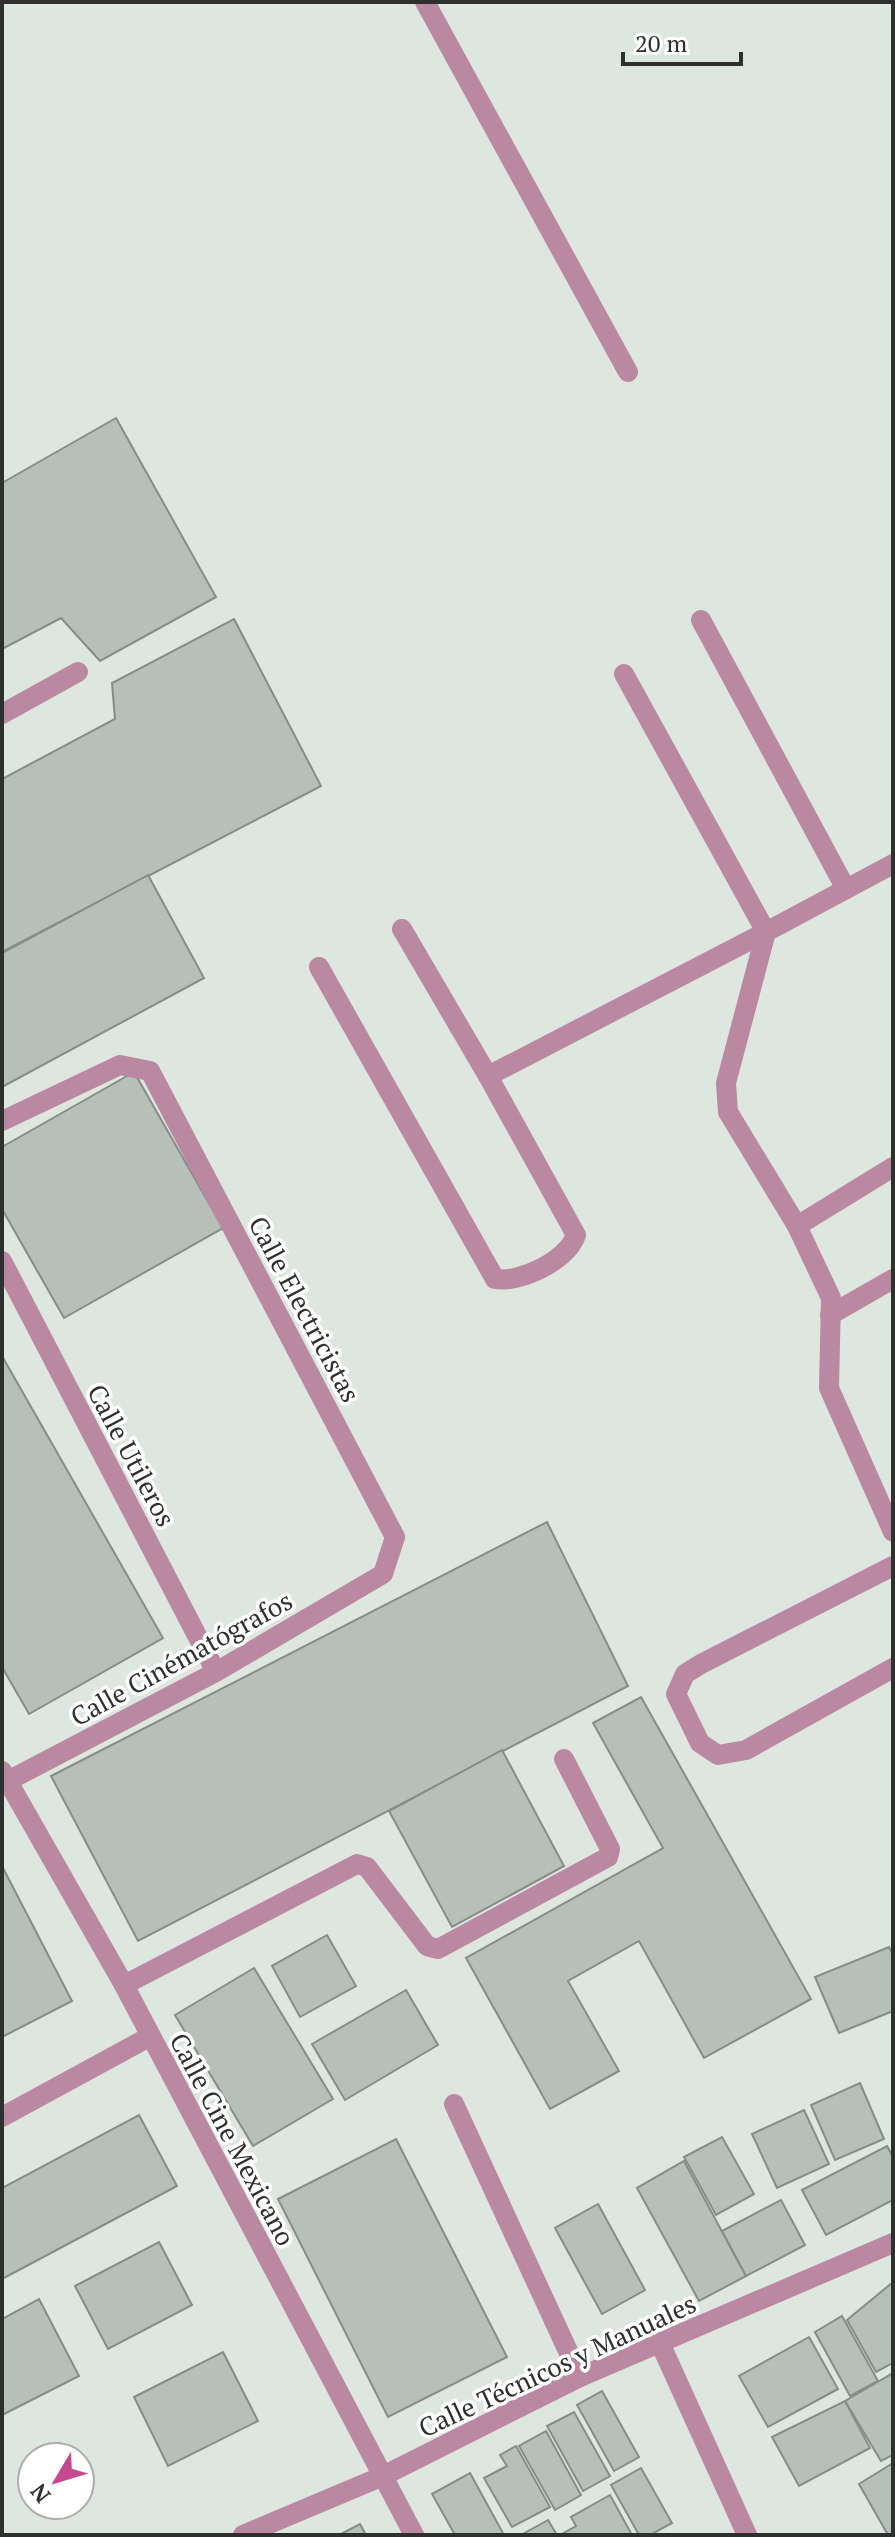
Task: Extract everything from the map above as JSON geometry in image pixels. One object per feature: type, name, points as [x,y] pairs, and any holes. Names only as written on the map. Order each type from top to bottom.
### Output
[{"type":"street","points":[[425,2],[628,372]]},
{"type":"street","points":[[701,620],[846,889]]},
{"type":"street","points":[[2,714],[78,672]]},
{"type":"street","points":[[624,674],[766,932],[726,1083],[728,1112],[797,1226],[831,1298],[829,1388],[893,1532]]},
{"type":"street","points":[[488,1076],[893,864]]},
{"type":"street","points":[[319,967],[495,1279],[509,1281],[555,1260],[572,1247],[576,1235],[402,929]]},
{"type":"street","name":"Calle Electricistas","points":[[2,1121],[120,1065],[150,1071],[395,1537],[383,1574]]},
{"type":"street","points":[[797,1226],[893,1167]]},
{"type":"street","name":"Calle Utileros","points":[[2,1261],[216,1672]]},
{"type":"street","points":[[830,1315],[893,1279]]},
{"type":"street","points":[[893,1566],[701,1664],[685,1674],[676,1694],[700,1743],[718,1755],[746,1750],[893,1668]]},
{"type":"street","name":"Calle Cinématógrafos","points":[[4,1779],[216,1672],[383,1574]]},
{"type":"street","points":[[124,1985],[357,1864],[367,1867],[427,1946],[438,1949],[608,1857],[610,1849],[564,1759]]},
{"type":"street","name":"Calle Cine Mexicano","points":[[4,1779],[124,1985],[414,2535]]},
{"type":"street","points":[[2,2117],[149,2037]]},
{"type":"street","points":[[454,2104],[580,2377]]},
{"type":"street","name":"Calle Técnicos y Manuales","points":[[243,2535],[383,2476],[580,2377],[893,2243]]},
{"type":"street","points":[[660,2343],[747,2535]]},
{"type":"building","points":[[116,418],[216,597],[100,661],[61,618],[2,649],[2,483]]},
{"type":"building","points":[[234,619],[321,786],[2,952],[2,779],[115,719],[112,683]]},
{"type":"building","points":[[148,875],[204,978],[2,1087],[2,953]]},
{"type":"building","points":[[134,1072],[223,1228],[64,1318],[2,1209],[2,1147]]},
{"type":"building","points":[[2,1356],[163,1638],[29,1714],[2,1667]]},
{"type":"building","points":[[547,1522],[628,1686],[138,1941],[51,1776]]},
{"type":"building","points":[[641,1697],[811,1999],[704,2058],[639,1941],[568,1981],[619,2071],[550,2109],[466,1958],[663,1848],[593,1723]]},
{"type":"building","points":[[502,1750],[564,1866],[452,1927],[389,1811]]},
{"type":"building","points":[[2,1866],[72,2001],[2,2037]]},
{"type":"building","points":[[327,1935],[356,1986],[300,2017],[272,1966]]},
{"type":"building","points":[[889,1947],[893,1955],[893,2011],[839,2033],[815,1977]]},
{"type":"building","points":[[254,1968],[333,2099],[253,2146],[175,2015]]},
{"type":"building","points":[[406,1990],[438,2045],[345,2100],[312,2044]]},
{"type":"building","points":[[860,2083],[884,2139],[835,2160],[811,2105]]},
{"type":"building","points":[[804,2110],[829,2164],[777,2188],[752,2134]]},
{"type":"building","points":[[139,2115],[177,2186],[2,2279],[2,2188]]},
{"type":"building","points":[[722,2137],[754,2194],[716,2215],[684,2157]]},
{"type":"building","points":[[396,2139],[507,2357],[388,2417],[278,2199]]},
{"type":"building","points":[[887,2146],[893,2157],[893,2200],[826,2235],[802,2190]]},
{"type":"building","points":[[684,2161],[746,2276],[699,2301],[637,2188]]},
{"type":"building","points":[[781,2200],[805,2245],[746,2276],[722,2231]]},
{"type":"building","points":[[598,2204],[645,2290],[602,2314],[555,2228]]},
{"type":"building","points":[[159,2242],[192,2305],[108,2349],[75,2286]]},
{"type":"building","points":[[893,2282],[893,2363],[876,2372],[847,2320]]},
{"type":"building","points":[[39,2299],[79,2376],[2,2415],[2,2319]]},
{"type":"building","points":[[842,2316],[878,2381],[850,2396],[815,2332]]},
{"type":"building","points":[[809,2337],[838,2389],[768,2427],[739,2376]]},
{"type":"building","points":[[223,2352],[258,2421],[168,2466],[134,2397]]},
{"type":"building","points":[[893,2373],[893,2455],[881,2461],[845,2401]]},
{"type":"building","points":[[602,2391],[639,2457],[614,2471],[577,2405]]},
{"type":"building","points":[[845,2401],[870,2448],[799,2486],[772,2437]]},
{"type":"building","points":[[574,2412],[610,2476],[583,2491],[547,2426]]},
{"type":"building","points":[[546,2431],[581,2495],[555,2510],[519,2446]]},
{"type":"building","points":[[516,2446],[550,2507],[512,2527],[484,2478],[507,2466],[500,2455]]},
{"type":"building","points":[[893,2463],[893,2535],[888,2535],[859,2484]]},
{"type":"building","points":[[641,2468],[672,2523],[650,2535],[639,2535],[611,2485]]},
{"type":"building","points":[[470,2473],[504,2535],[455,2535],[432,2494]]},
{"type":"building","points":[[610,2495],[632,2535],[560,2535],[576,2526],[571,2517]]},
{"type":"building","points":[[548,2520],[557,2535],[521,2535]]},
{"type":"building","points":[[360,2524],[366,2535],[339,2535]]}]
